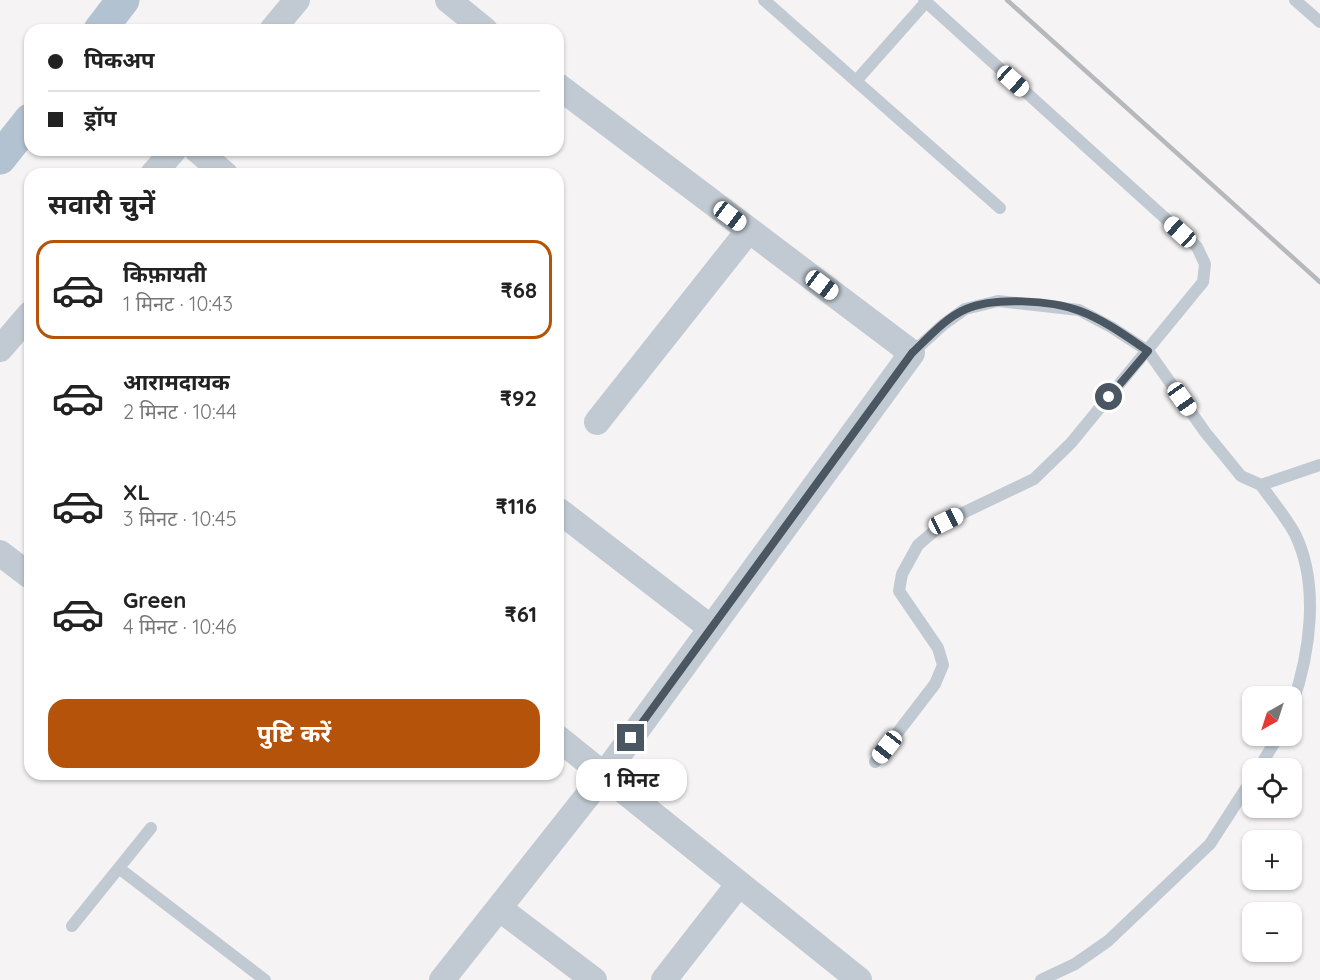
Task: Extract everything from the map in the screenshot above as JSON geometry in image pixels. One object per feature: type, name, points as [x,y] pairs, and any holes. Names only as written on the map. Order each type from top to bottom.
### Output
[{"type":"main road","points":[[105,24],[123,0]]},
{"type":"main road","points":[[0,158],[24,128]]},
{"type":"street","points":[[277,24],[297,0]]},
{"type":"street","points":[[448,0],[478,24]]},
{"type":"street","points":[[442,980],[604,775],[912,353],[564,91]]},
{"type":"street","points":[[158,168],[169,156]]},
{"type":"street","points":[[204,156],[218,168]]},
{"type":"street","points":[[597,422],[749,230]]},
{"type":"street","points":[[0,349],[24,327]]},
{"type":"street","points":[[564,515],[711,628]]},
{"type":"street","points":[[0,553],[24,571]]},
{"type":"street","points":[[564,743],[859,980]]},
{"type":"street","points":[[664,980],[738,885]]},
{"type":"street","points":[[500,909],[594,980]]},
{"type":"lane","points":[[764,0],[1000,208]]},
{"type":"lane","points":[[1295,0],[1320,22]]},
{"type":"lane","points":[[856,81],[925,1],[1197,247],[1205,264],[1203,282],[1071,443],[1034,478],[946,521],[918,545],[902,574],[899,591],[938,648],[943,665],[935,684],[875,762]]},
{"type":"lane","points":[[912,353],[944,324],[965,309],[998,301],[1079,310],[1148,351],[1205,432],[1240,476],[1261,484],[1295,533],[1305,556],[1310,587],[1303,673],[1299,686]]},
{"type":"lane","points":[[1261,484],[1320,465]]},
{"type":"lane","points":[[1041,980],[1075,964],[1108,941],[1210,844],[1242,794]]},
{"type":"lane","points":[[72,926],[151,828]]},
{"type":"lane","points":[[120,868],[265,980]]},
{"type":"railway","points":[[1007,0],[1320,282]]},
{"type":"route","points":[[631,738],[912,353],[944,324],[965,309],[998,301],[1048,305],[1079,310],[1111,327],[1148,351],[1109,397]]}]
